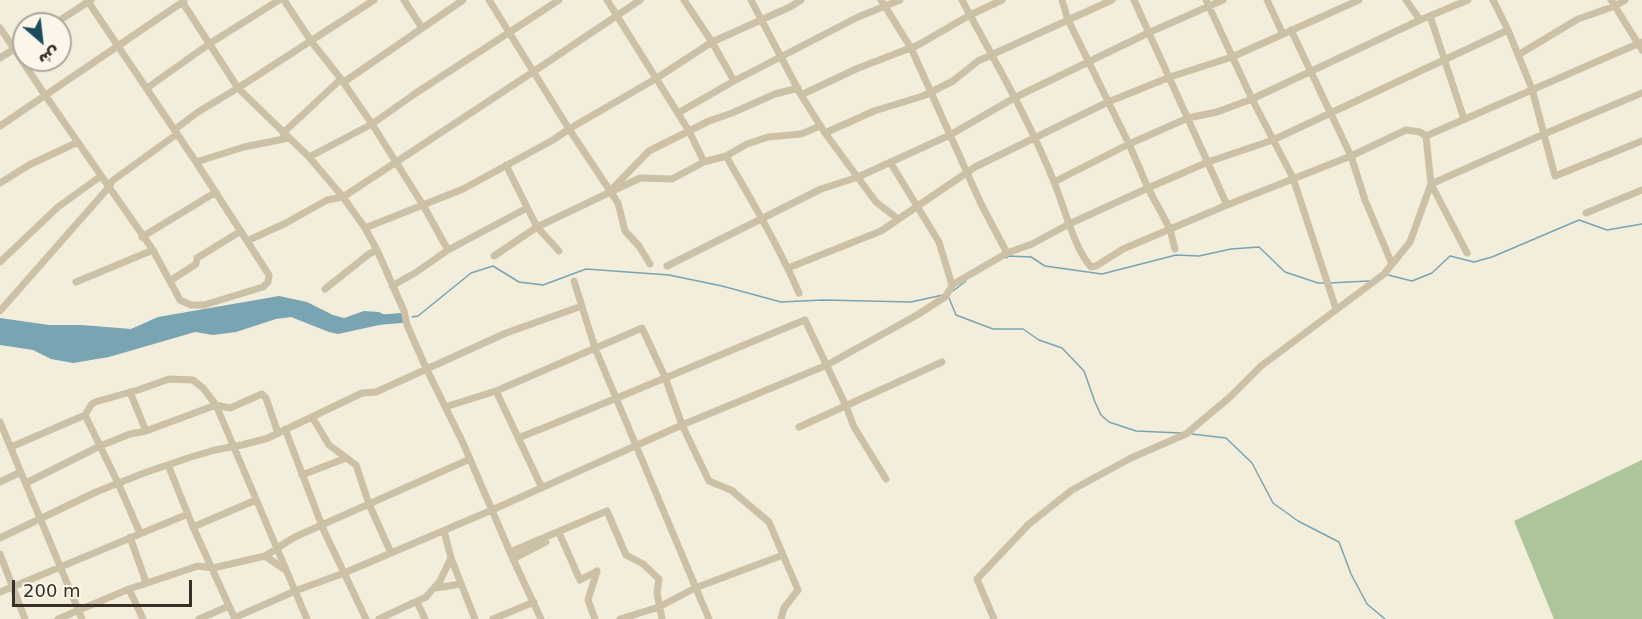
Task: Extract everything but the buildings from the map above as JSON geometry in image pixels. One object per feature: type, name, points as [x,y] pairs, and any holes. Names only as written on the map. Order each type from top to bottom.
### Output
[{"type":"street","points":[[147,88],[209,44],[282,0],[372,124],[448,250]]},
{"type":"street","points":[[0,311],[112,181],[198,112],[374,0]]},
{"type":"street","points":[[404,0],[422,28]]},
{"type":"street","points":[[196,162],[286,135],[342,80],[462,0]]},
{"type":"street","points":[[489,0],[618,203],[625,231],[639,246],[650,264]]},
{"type":"street","points":[[309,157],[372,124],[559,0]]},
{"type":"street","points":[[607,0],[689,131],[704,162]]},
{"type":"street","points":[[247,241],[327,200],[343,197],[640,0]]},
{"type":"street","points":[[684,0],[734,81]]},
{"type":"street","points":[[751,0],[799,92],[820,126],[876,202],[898,219]]},
{"type":"street","points":[[365,228],[463,189],[553,141],[712,42],[801,0]]},
{"type":"street","points":[[678,113],[882,3],[900,0]]},
{"type":"street","points":[[962,0],[1035,139],[1069,224],[1085,258],[1092,267],[1123,249],[1351,156],[1406,130],[1420,132],[1426,136]]},
{"type":"street","points":[[610,192],[649,151],[709,121],[775,94],[799,92],[911,48],[1002,0]]},
{"type":"street","points":[[1062,0],[1068,20],[1170,229],[1175,249]]},
{"type":"street","points":[[825,133],[874,111],[930,93],[954,81],[978,61],[1112,0]]},
{"type":"street","points":[[1134,0],[1227,205]]},
{"type":"street","points":[[667,266],[821,189],[858,177],[950,135],[1014,98],[1207,3],[1223,0]]},
{"type":"street","points":[[788,268],[881,231],[967,172],[1108,102],[1170,77],[1232,57],[1359,0]]},
{"type":"street","points":[[1406,0],[1420,20]]},
{"type":"street","points":[[1054,182],[1129,144],[1188,118],[1217,112],[1252,99],[1420,20],[1468,0]]},
{"type":"street","points":[[1493,0],[1532,89],[1555,176],[1642,141]]},
{"type":"street","points":[[1518,55],[1578,19],[1625,0]]},
{"type":"street","points":[[30,72],[153,250],[180,300],[191,305],[204,304],[263,287],[268,282],[268,275],[241,231],[89,1],[72,12]]},
{"type":"street","points":[[0,126],[183,1],[238,88],[309,157],[343,197],[365,228],[404,311],[407,326],[470,459],[511,556],[541,619]]},
{"type":"street","points":[[1269,1],[1283,34]]},
{"type":"street","points":[[882,3],[911,48],[982,206],[1007,253]]},
{"type":"street","points":[[1207,3],[1252,99],[1293,178],[1335,309]]},
{"type":"street","points":[[1426,136],[1532,89],[1641,45],[1613,3]]},
{"type":"street","points":[[1430,16],[1464,119]]},
{"type":"street","points":[[0,28],[12,46]]},
{"type":"street","points":[[1291,30],[1351,156],[1365,200],[1392,264]]},
{"type":"street","points":[[168,465],[193,527],[235,619],[295,591],[444,531],[682,425],[827,365],[917,315],[945,297],[952,285],[1007,253],[1032,244],[1069,224],[1208,162],[1273,140],[1508,30]]},
{"type":"street","points":[[994,619],[977,579],[1029,524],[1072,490],[1131,458],[1186,434],[1230,397],[1261,366],[1384,274],[1410,242],[1431,184],[1642,93]]},
{"type":"street","points":[[494,256],[537,227],[640,178],[672,179],[704,162],[726,156],[747,144],[768,137],[801,134],[820,126]]},
{"type":"street","points":[[1426,136],[1431,184],[1467,253]]},
{"type":"street","points":[[0,183],[29,165],[78,142]]},
{"type":"street","points":[[726,156],[762,218],[799,293]]},
{"type":"street","points":[[890,162],[939,242],[952,285]]},
{"type":"street","points":[[506,165],[537,227],[559,251]]},
{"type":"street","points":[[0,262],[58,207],[101,176]]},
{"type":"street","points":[[1586,213],[1642,190]]},
{"type":"street","points":[[142,237],[216,192]]},
{"type":"street","points":[[392,286],[448,250],[527,208]]},
{"type":"street","points":[[170,281],[196,264],[197,258],[241,231]]},
{"type":"street","points":[[76,282],[153,250]]},
{"type":"street","points":[[325,289],[377,250]]},
{"type":"street","points":[[573,281],[596,348],[709,619]]},
{"type":"street","points":[[0,538],[118,483],[215,450],[268,438],[362,393],[376,392],[506,333],[582,306]]},
{"type":"street","points":[[518,438],[805,320],[846,406],[854,428],[886,479]]},
{"type":"street","points":[[445,407],[496,392],[642,328],[665,377],[682,425],[709,481],[732,490],[769,522],[798,590],[784,608],[780,618]]},
{"type":"street","points":[[799,427],[942,362]]},
{"type":"street","points":[[11,447],[85,415],[95,402],[169,379],[193,380],[203,388],[216,405],[307,619]]},
{"type":"street","points":[[130,392],[146,431]]},
{"type":"street","points":[[496,392],[542,488]]},
{"type":"street","points":[[26,483],[100,446],[130,434],[146,431],[216,405],[230,408],[262,394],[266,398],[302,475],[322,525],[366,619]]},
{"type":"street","points":[[85,415],[140,533]]},
{"type":"street","points":[[312,417],[329,445],[356,465],[369,504],[391,553]]},
{"type":"street","points":[[0,422],[82,619]]},
{"type":"street","points":[[302,475],[346,458]]},
{"type":"street","points":[[58,619],[146,582],[198,566],[213,568],[265,556],[277,550],[286,541],[470,459]]},
{"type":"street","points":[[0,482],[21,472]]},
{"type":"street","points":[[193,527],[256,501]]},
{"type":"street","points":[[511,556],[607,511]]},
{"type":"street","points":[[511,556],[607,511]]},
{"type":"street","points":[[607,511],[626,555],[644,564],[659,579],[657,593],[662,619]]},
{"type":"street","points":[[0,592],[188,514]]},
{"type":"street","points":[[444,531],[451,558],[475,619]]},
{"type":"street","points":[[560,535],[580,580],[597,571],[588,600],[594,619]]},
{"type":"street","points":[[130,537],[146,582]]},
{"type":"street","points":[[0,554],[25,619]]},
{"type":"street","points":[[620,619],[659,607],[696,588],[783,555]]},
{"type":"street","points":[[265,556],[285,570]]},
{"type":"street","points":[[379,619],[426,597],[435,588],[451,558]]},
{"type":"street","points":[[435,588],[461,584]]},
{"type":"street","points":[[129,589],[143,619]]},
{"type":"street","points":[[417,602],[425,619]]},
{"type":"street","points":[[494,619],[534,602]]},
{"type":"street","points":[[199,619],[229,606]]},
{"type":"green space","points":[[1642,460],[1642,619],[1554,619],[1514,521]]},
{"type":"water","points":[[279,296],[307,302],[344,318],[364,311],[379,312],[391,320],[384,324],[338,334],[291,317],[276,319],[236,332],[213,335],[195,332],[109,357],[73,363],[51,359],[33,350],[0,345],[0,318],[49,325],[131,329],[158,317]]},
{"type":"waterway","points":[[1388,275],[1412,281],[1432,273],[1450,256],[1474,262],[1492,257],[1579,220],[1607,230],[1642,224]]},
{"type":"waterway","points":[[1006,258],[1009,256],[1031,257],[1045,266],[1102,274],[1176,255],[1199,256],[1231,249],[1259,247],[1285,272],[1318,283],[1325,283]]},
{"type":"waterway","points":[[412,317],[418,316],[471,273],[493,266],[519,282],[543,285],[586,269],[669,275],[781,302],[823,300],[911,302],[943,295]]},
{"type":"waterway","points":[[953,291],[966,281]]},
{"type":"waterway","points":[[1329,283],[1369,281]]},
{"type":"waterway","points":[[949,298],[956,315],[993,329],[1023,329],[1039,340],[1062,348],[1084,371],[1101,415],[1109,422],[1136,431],[1181,433]]},
{"type":"waterway","points":[[377,320],[401,318]]},
{"type":"waterway","points":[[1192,434],[1226,438],[1252,463],[1273,503],[1298,521],[1339,542],[1351,574],[1367,604],[1385,619]]}]
